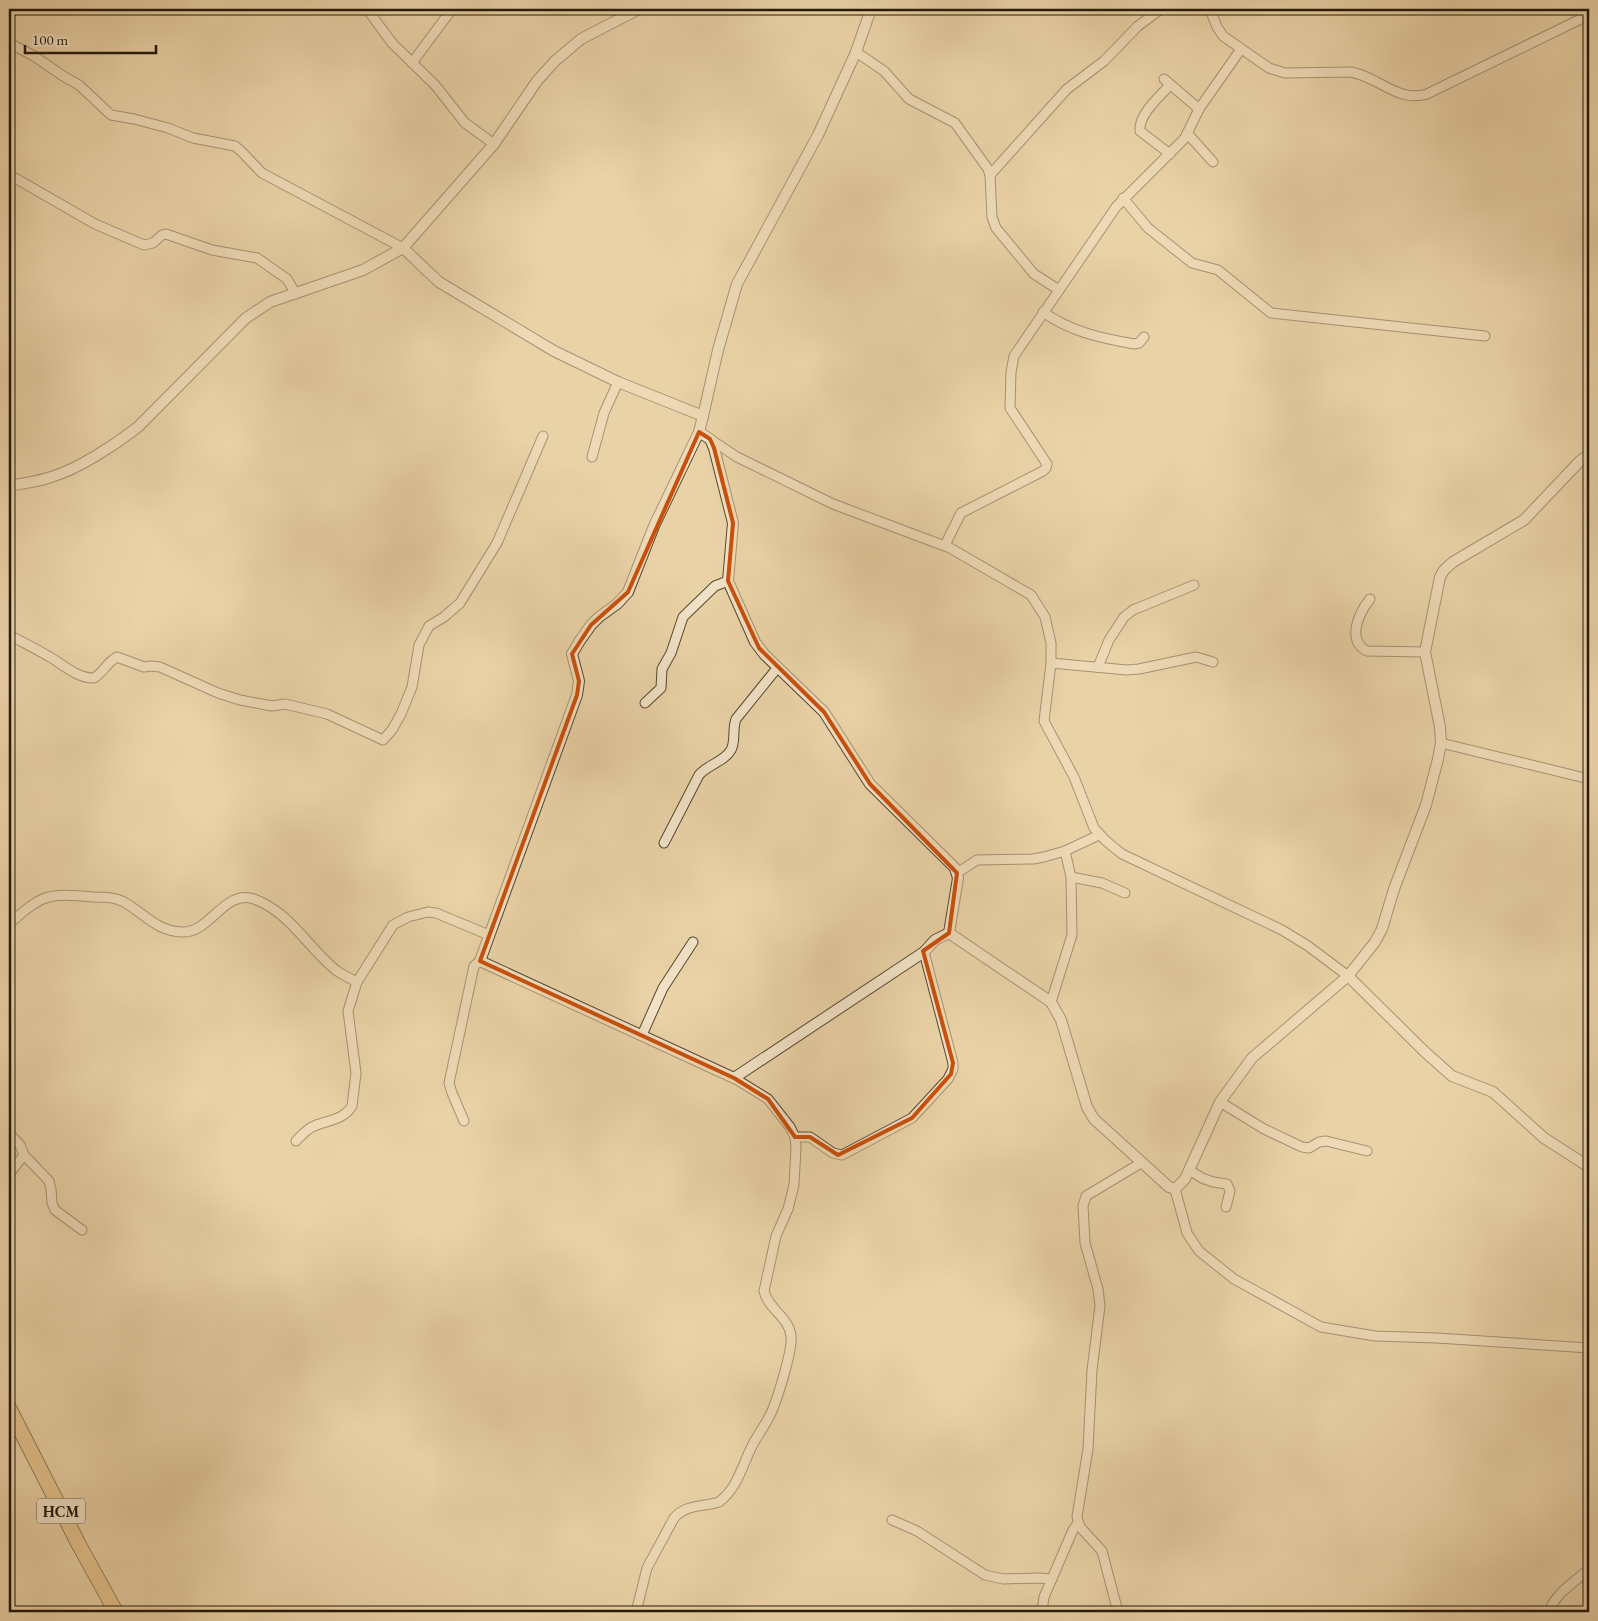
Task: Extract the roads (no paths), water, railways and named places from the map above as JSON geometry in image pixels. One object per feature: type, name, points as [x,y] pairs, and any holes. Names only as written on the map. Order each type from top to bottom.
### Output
[{"type":"highway","name":"HCM","points":[[9,1408],[78,1543],[116,1612]]},
{"type":"street","points":[[367,9],[392,43],[435,86],[468,126],[494,144]]},
{"type":"street","points":[[412,63],[452,9]]},
{"type":"street","points":[[9,486],[63,473],[122,439],[138,427],[246,318],[270,302],[363,270],[403,248],[494,144],[537,81],[555,61],[581,39],[625,12],[639,9]]},
{"type":"street","points":[[464,1121],[449,1083],[474,966],[480,961],[577,696],[579,681],[572,654],[578,642],[591,625],[617,604],[628,592],[654,526],[699,432],[718,350],[737,284],[818,135],[856,52],[871,9]]},
{"type":"street","points":[[990,175],[1067,89],[1104,61],[1138,26],[1161,9]]},
{"type":"street","points":[[1210,9],[1223,36],[1262,65],[1285,73],[1351,72],[1360,74],[1403,95],[1418,96],[1427,94],[1589,15]]},
{"type":"street","points":[[9,43],[79,84],[111,115],[134,118],[193,138],[238,147],[262,173],[403,248],[440,282],[554,351],[618,382],[703,416]]},
{"type":"street","points":[[945,545],[961,513],[1046,468],[1047,464],[1012,412],[1009,403],[1014,356],[1123,198],[1179,144],[1199,109],[1241,50]]},
{"type":"street","points":[[856,52],[884,71],[909,99],[955,123],[984,163],[990,175],[992,217],[996,228],[1034,274],[1058,290]]},
{"type":"street","points":[[1170,154],[1140,131],[1139,128],[1143,118],[1167,82],[1199,109]]},
{"type":"street","points":[[1187,133],[1213,162]]},
{"type":"street","points":[[15,178],[95,224],[144,245],[153,243],[166,234],[212,250],[257,258],[287,279],[296,294]]},
{"type":"street","points":[[1123,198],[1148,228],[1192,263],[1218,270],[1271,313],[1485,336]]},
{"type":"street","points":[[1043,312],[1069,328],[1091,336],[1134,344],[1144,337]]},
{"type":"street","points":[[592,457],[604,413],[618,382]]},
{"type":"street","points":[[699,432],[736,457],[833,504],[945,545],[1024,589],[1031,595],[1040,609],[1048,626],[1051,643],[1051,663],[1044,721],[1074,777],[1091,821],[1099,835],[1122,854],[1282,930],[1308,946],[1348,976],[1452,1076],[1493,1092],[1544,1138],[1589,1167]]},
{"type":"street","points":[[9,635],[86,678],[94,678],[117,657],[144,667],[160,667],[218,693],[240,700],[272,706],[285,704],[326,714],[383,740],[392,730],[401,714],[412,687],[419,645],[428,626],[444,617],[460,603],[497,543],[543,436]]},
{"type":"street","points":[[710,439],[733,523],[728,581],[755,642],[764,654],[824,712],[870,784],[951,863],[957,873],[958,884],[949,933]]},
{"type":"street","points":[[1176,1189],[1185,1179],[1220,1102],[1252,1058],[1348,976],[1375,942],[1382,929],[1394,889],[1426,805],[1441,743],[1440,727],[1425,652],[1437,583],[1444,570],[1453,562],[1524,520],[1580,461],[1589,455]]},
{"type":"street","points":[[645,703],[662,688],[662,669],[671,652],[683,617],[715,586],[728,581]]},
{"type":"street","points":[[1098,668],[1109,640],[1124,617],[1133,610],[1194,585]]},
{"type":"street","points":[[1370,599],[1357,620],[1356,636],[1359,645],[1363,649],[1368,651],[1425,652]]},
{"type":"street","points":[[1051,663],[1134,670],[1196,657],[1212,662]]},
{"type":"street","points":[[664,842],[699,775],[702,771],[724,758],[732,750],[736,719],[778,668]]},
{"type":"street","points":[[1441,743],[1589,779]]},
{"type":"street","points":[[957,873],[977,860],[1033,859],[1065,851],[1099,835]]},
{"type":"street","points":[[1051,1002],[1072,935],[1071,878],[1065,851]]},
{"type":"street","points":[[1071,878],[1102,883],[1125,893]]},
{"type":"street","points":[[9,924],[37,901],[46,897],[63,894],[121,900],[158,926],[184,932],[198,928],[228,903],[234,900],[249,898],[279,913],[337,970],[357,982]]},
{"type":"street","points":[[296,1141],[313,1126],[340,1117],[350,1111],[356,1073],[348,1011],[357,982],[393,925],[408,917],[428,912],[436,913],[489,935]]},
{"type":"street","points":[[734,1078],[924,952],[935,940],[949,933]]},
{"type":"street","points":[[949,933],[1051,1002],[1061,1020],[1087,1107],[1104,1129],[1169,1188],[1176,1189]]},
{"type":"street","points":[[642,1035],[663,988],[693,942]]},
{"type":"street","points":[[795,1137],[810,1138],[838,1155],[845,1153],[912,1118],[948,1079],[953,1069],[953,1063],[924,952]]},
{"type":"street","points":[[480,961],[734,1078],[768,1099],[790,1127],[795,1137],[794,1185],[788,1209],[776,1236],[764,1291],[765,1296],[786,1321],[791,1333],[790,1351],[772,1412],[752,1445],[739,1478],[722,1500],[717,1503],[687,1508],[678,1513],[674,1518],[647,1568],[636,1612]]},
{"type":"street","points":[[1220,1102],[1264,1128],[1302,1147],[1309,1148],[1318,1142],[1326,1141],[1367,1151]]},
{"type":"street","points":[[9,1133],[20,1145],[24,1155],[49,1181],[52,1203],[55,1210],[82,1230]]},
{"type":"street","points":[[9,1174],[24,1155]]},
{"type":"street","points":[[1118,1612],[1102,1551],[1078,1523],[1077,1517],[1088,1449],[1092,1370],[1100,1306],[1098,1288],[1085,1243],[1083,1202],[1086,1196],[1142,1163]]},
{"type":"street","points":[[1189,1170],[1207,1180],[1227,1184],[1230,1191],[1226,1206]]},
{"type":"street","points":[[1176,1189],[1187,1233],[1199,1251],[1234,1279],[1321,1326],[1375,1336],[1589,1348]]},
{"type":"street","points":[[892,1520],[917,1531],[985,1575],[1003,1579],[1052,1579]]},
{"type":"street","points":[[1042,1612],[1044,1597],[1073,1530],[1078,1523]]},
{"type":"street","points":[[1549,1612],[1553,1602],[1560,1593],[1589,1569]]}]
